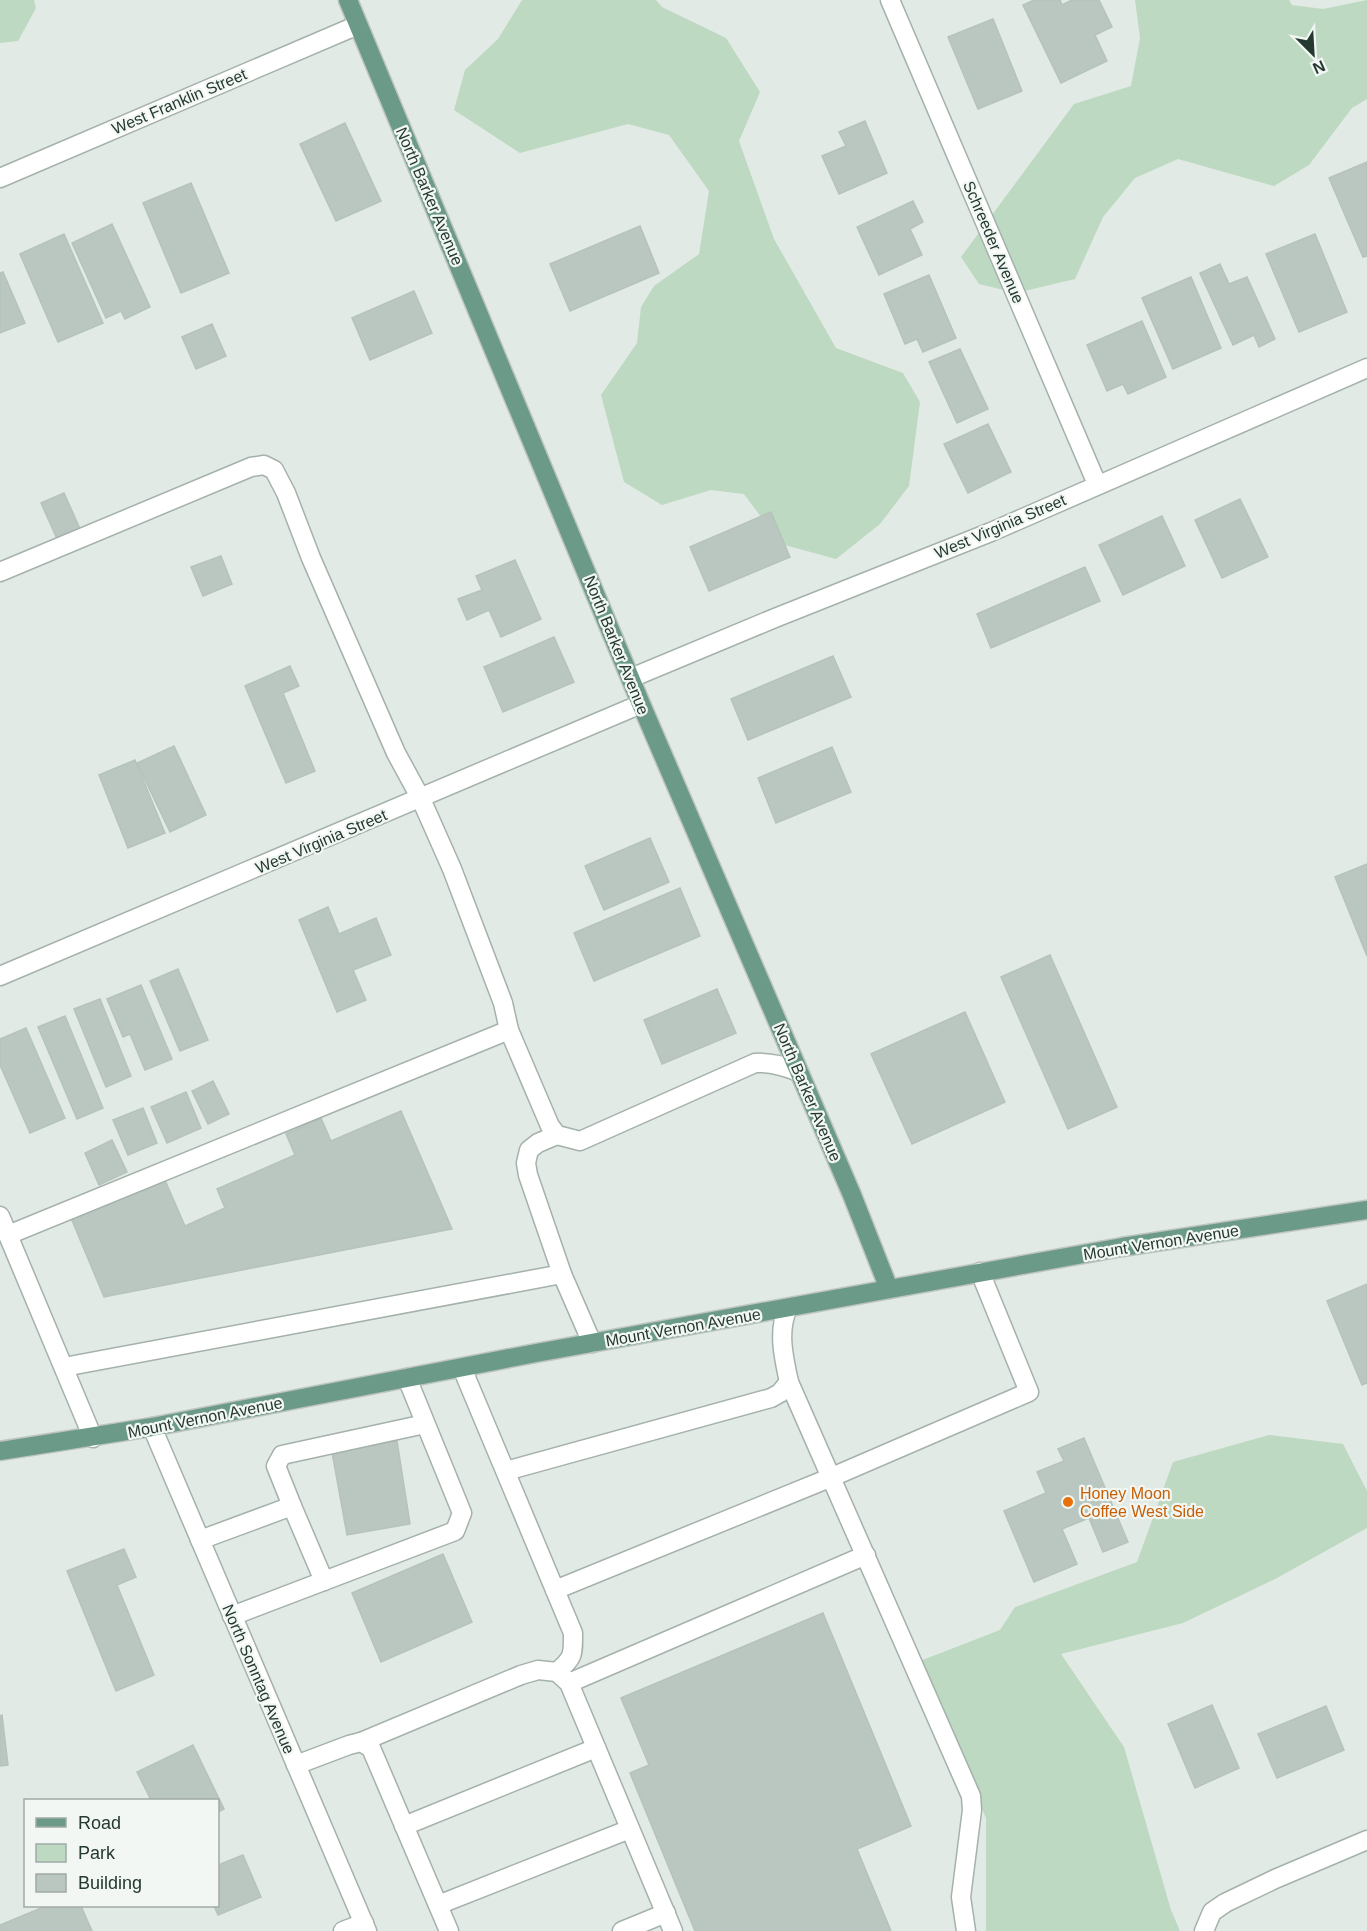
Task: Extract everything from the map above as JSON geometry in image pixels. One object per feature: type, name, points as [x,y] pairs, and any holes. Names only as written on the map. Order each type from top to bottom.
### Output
[{"type":"main road","name":"North Barker Avenue","points":[[348,0],[641,704],[852,1195],[889,1289]]},
{"type":"main road","name":"Mount Vernon Avenue","points":[[0,1451],[93,1438],[980,1272],[1122,1247],[1367,1210]]},
{"type":"street","name":"Schreeder Avenue","points":[[890,0],[1097,484]]},
{"type":"street","name":"West Franklin Street","points":[[0,178],[358,25]]},
{"type":"street","name":"West Virginia Street","points":[[631,678],[991,531],[1367,368]]},
{"type":"street","points":[[0,572],[251,467],[264,465],[274,470],[286,493],[311,558],[392,742],[421,799],[456,880],[503,1002],[509,1030],[550,1126],[557,1135]]},
{"type":"street","name":"West Virginia Street","points":[[0,976],[641,704]]},
{"type":"street","points":[[8,1235],[509,1030]]},
{"type":"street","points":[[592,1343],[562,1274],[528,1175],[526,1163],[529,1150],[538,1143],[557,1135],[580,1141],[755,1063],[767,1062],[799,1072]]},
{"type":"street","points":[[0,1216],[93,1438]]},
{"type":"street","points":[[555,1590],[832,1477],[1029,1392],[980,1272]]},
{"type":"street","points":[[64,1367],[562,1274]]},
{"type":"street","points":[[788,1308],[783,1320],[784,1356],[789,1382],[970,1796],[972,1810],[961,1897],[966,1931]]},
{"type":"street","points":[[462,1368],[573,1634],[573,1648],[563,1678],[596,1748],[673,1931]]},
{"type":"street","points":[[232,1616],[455,1532],[462,1513],[407,1378]]},
{"type":"street","points":[[506,1471],[771,1398],[780,1393],[789,1382]]},
{"type":"street","points":[[324,1581],[276,1466],[282,1455],[425,1424]]},
{"type":"street","name":"North Sonntag Avenue","points":[[152,1427],[365,1927]]},
{"type":"street","points":[[200,1540],[292,1506]]},
{"type":"street","points":[[296,1765],[349,1744],[361,1742],[521,1675],[538,1670],[563,1678],[866,1555]]},
{"type":"street","points":[[361,1742],[371,1748],[449,1931]]},
{"type":"street","points":[[404,1826],[596,1748]]},
{"type":"street","points":[[438,1905],[630,1829]]},
{"type":"street","points":[[1204,1931],[1212,1912],[1225,1903],[1367,1839]]},
{"type":"street","points":[[622,1931],[666,1913]]},
{"type":"street","points":[[343,1931],[365,1927]]},
{"type":"green space","points":[[0,0],[34,0],[36,8],[18,41],[0,43]]},
{"type":"green space","points":[[522,0],[656,0],[662,7],[726,38],[760,92],[739,141],[774,239],[836,348],[903,373],[920,402],[909,486],[880,524],[836,559],[781,544],[744,494],[711,490],[662,505],[624,482],[601,395],[637,343],[641,307],[654,286],[699,254],[709,191],[669,135],[628,124],[520,153],[454,110],[465,70],[498,39]]},
{"type":"green space","points":[[1135,0],[1289,0],[1292,5],[1323,9],[1367,0],[1367,99],[1352,108],[1309,165],[1274,186],[1178,159],[1135,178],[1103,217],[1075,279],[1016,293],[979,284],[961,257],[1074,104],[1131,86],[1140,38]]},
{"type":"green space","points":[[1269,1435],[1343,1444],[1367,1491],[1367,1528],[1277,1578],[1183,1623],[1061,1654],[1124,1747],[1171,1910],[1180,1931],[986,1931],[986,1818],[920,1661],[1000,1630],[1015,1607],[1137,1562],[1173,1462]]},
{"type":"building","points":[[1034,0],[1060,0],[1062,5],[1072,0],[1099,0],[1112,27],[1095,35],[1107,61],[1061,83],[1023,5]]},
{"type":"building","points":[[993,19],[1022,91],[978,109],[948,37]]},
{"type":"building","points":[[865,121],[887,173],[839,194],[822,156],[846,146],[839,132]]},
{"type":"building","points":[[345,123],[381,201],[336,221],[300,144]]},
{"type":"building","points":[[1367,162],[1367,256],[1363,257],[1329,178]]},
{"type":"building","points":[[191,183],[229,273],[181,293],[143,203]]},
{"type":"building","points":[[913,201],[923,222],[910,229],[922,255],[879,275],[857,227]]},
{"type":"building","points":[[112,224],[150,307],[125,319],[121,311],[106,318],[72,243]]},
{"type":"building","points":[[640,226],[659,273],[570,311],[550,264]]},
{"type":"building","points":[[64,234],[103,323],[58,342],[20,254]]},
{"type":"building","points":[[1315,234],[1347,312],[1299,332],[1266,254]]},
{"type":"building","points":[[1220,264],[1229,284],[1247,277],[1275,339],[1259,347],[1254,335],[1233,345],[1200,273]]},
{"type":"building","points":[[3,272],[25,323],[0,333],[0,273]]},
{"type":"building","points":[[929,275],[956,338],[923,352],[917,339],[905,344],[884,294]]},
{"type":"building","points":[[1191,277],[1221,348],[1173,369],[1142,298]]},
{"type":"building","points":[[414,291],[432,333],[370,360],[352,318]]},
{"type":"building","points":[[1142,321],[1166,377],[1128,394],[1123,384],[1107,391],[1087,345]]},
{"type":"building","points":[[212,324],[226,356],[196,369],[182,337]]},
{"type":"building","points":[[960,349],[988,409],[957,423],[929,362]]},
{"type":"building","points":[[988,424],[1011,472],[968,493],[944,444]]},
{"type":"building","points":[[64,493],[81,531],[58,541],[41,503]]},
{"type":"building","points":[[1240,499],[1268,557],[1222,578],[1195,520]]},
{"type":"building","points":[[771,512],[790,557],[709,591],[690,547]]},
{"type":"building","points":[[1162,516],[1185,566],[1123,595],[1099,545]]},
{"type":"building","points":[[221,556],[232,584],[203,596],[191,567]]},
{"type":"building","points":[[515,560],[541,619],[501,637],[489,610],[467,620],[458,599],[482,590],[476,576]]},
{"type":"building","points":[[1085,567],[1100,601],[991,648],[977,614]]},
{"type":"building","points":[[554,637],[574,682],[503,712],[484,667]]},
{"type":"building","points":[[833,656],[851,697],[748,740],[731,699]]},
{"type":"building","points":[[290,666],[299,686],[283,693],[315,771],[286,783],[245,686]]},
{"type":"building","points":[[174,746],[206,815],[170,832],[137,763]]},
{"type":"building","points":[[832,747],[851,792],[776,823],[758,778]]},
{"type":"building","points":[[135,760],[165,833],[128,848],[99,775]]},
{"type":"building","points":[[650,838],[669,882],[604,910],[585,866]]},
{"type":"building","points":[[1367,864],[1367,956],[1335,877]]},
{"type":"building","points":[[680,888],[700,936],[594,981],[574,933]]},
{"type":"building","points":[[328,907],[339,934],[376,918],[391,955],[353,970],[366,1000],[337,1012],[299,920]]},
{"type":"building","points":[[1050,955],[1117,1107],[1068,1129],[1001,977]]},
{"type":"building","points":[[178,969],[208,1040],[180,1051],[150,981]]},
{"type":"building","points":[[141,985],[172,1059],[145,1070],[130,1034],[123,1037],[107,999]]},
{"type":"building","points":[[717,989],[736,1033],[662,1064],[644,1020]]},
{"type":"building","points":[[100,999],[131,1076],[106,1087],[74,1009]]},
{"type":"building","points":[[965,1012],[1005,1102],[912,1144],[871,1054]]},
{"type":"building","points":[[65,1016],[103,1108],[77,1119],[38,1027]]},
{"type":"building","points":[[26,1028],[65,1118],[30,1133],[0,1065],[0,1039]]},
{"type":"building","points":[[213,1081],[229,1114],[208,1124],[192,1091]]},
{"type":"building","points":[[186,1092],[201,1128],[167,1143],[151,1107]]},
{"type":"building","points":[[143,1108],[157,1143],[128,1155],[113,1120]]},
{"type":"building","points":[[401,1111],[452,1229],[104,1297],[71,1218],[164,1178],[185,1226],[225,1208],[217,1189],[295,1155],[286,1134],[321,1118],[331,1141]]},
{"type":"building","points":[[112,1140],[127,1172],[99,1185],[85,1153]]},
{"type":"building","points":[[1367,1284],[1367,1383],[1362,1385],[1327,1301]]},
{"type":"building","name":"Honey Moon Coffee West Side","points":[[1084,1438],[1128,1542],[1103,1552],[1089,1518],[1062,1529],[1077,1564],[1034,1582],[1004,1511],[1046,1493],[1037,1472],[1064,1461],[1058,1449]]},
{"type":"building","points":[[397,1441],[410,1524],[347,1535],[332,1452]]},
{"type":"building","points":[[124,1549],[136,1577],[117,1585],[154,1675],[116,1691],[67,1571]]},
{"type":"building","points":[[443,1554],[472,1622],[381,1662],[352,1593]]},
{"type":"building","points":[[823,1613],[911,1826],[857,1849],[891,1931],[695,1931],[630,1773],[649,1765],[621,1698]]},
{"type":"building","points":[[1212,1705],[1239,1768],[1195,1788],[1168,1724]]},
{"type":"building","points":[[1326,1706],[1344,1750],[1277,1778],[1258,1734]]},
{"type":"building","points":[[2,1715],[8,1765],[0,1766],[0,1716]]},
{"type":"building","points":[[193,1745],[224,1809],[219,1812],[219,1799],[150,1799],[137,1772]]},
{"type":"building","points":[[243,1855],[261,1897],[218,1915],[214,1907],[219,1907],[219,1865]]},
{"type":"building","points":[[44,1907],[81,1907],[92,1931],[0,1931],[0,1925]]},
{"type":"place","name":"Honey Moon Coffee West Side","points":[[1068,1502]]}]
